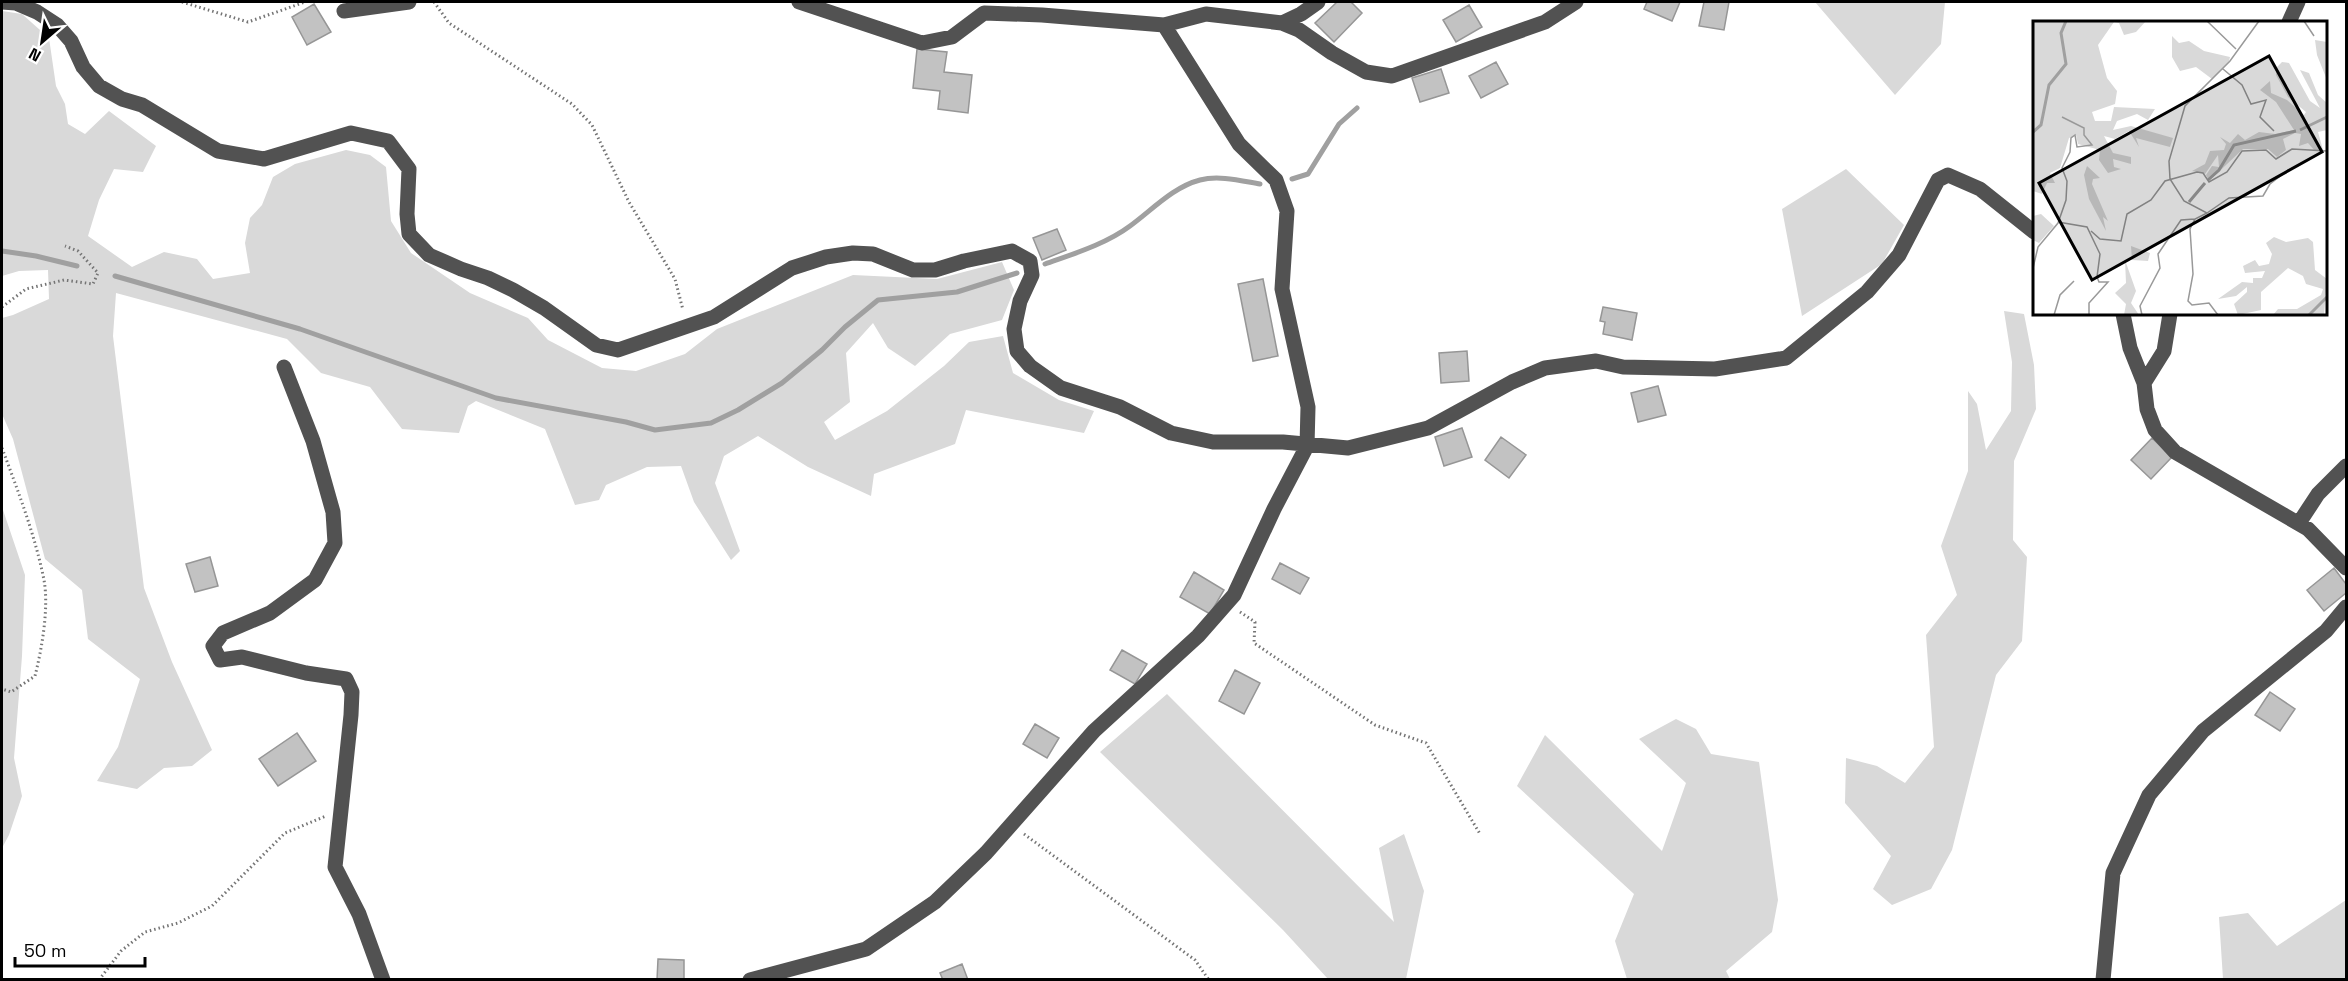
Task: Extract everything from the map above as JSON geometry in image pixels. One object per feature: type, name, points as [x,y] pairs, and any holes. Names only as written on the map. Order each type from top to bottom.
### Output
[{"type":"street","points":[[2,2],[16,3],[37,12],[57,25],[71,41],[83,66],[99,86],[122,99],[142,105],[218,151],[264,159],[351,133],[388,141],[409,169],[407,214],[409,234],[429,255],[513,290],[544,308],[596,345],[618,350],[714,317],[792,268],[826,257],[853,253],[873,255],[912,270],[935,270],[963,261],[1012,251],[1030,261],[1032,275],[1020,301],[1014,329],[1017,351],[1030,366],[1061,388],[1120,407],[1171,433],[1213,442],[1283,442],[1348,448],[1428,428],[1512,382],[1545,368],[1596,361],[1623,367],[1715,369],[1786,358],[1867,292],[1899,255],[1938,180],[1948,175],[1980,189],[2033,231]]},
{"type":"street","points":[[344,11],[409,2]]},
{"type":"street","points":[[799,2],[922,43],[952,37],[984,13],[1164,25],[1206,14],[1282,23],[1299,30],[1322,47],[1366,72],[1392,76],[1545,22],[1576,2]]},
{"type":"street","points":[[1282,23],[1318,2]]},
{"type":"street","points":[[2289,21],[2298,2]]},
{"type":"street","points":[[750,980],[866,949],[935,902],[986,853],[1094,731],[1198,636],[1234,595],[1274,509],[1307,446],[1308,407],[1282,289],[1287,211],[1275,180],[1239,144],[1164,25]]},
{"type":"street","points":[[2123,315],[2130,348],[2144,383],[2147,409],[2155,430],[2175,452],[2308,529],[2346,568]]},
{"type":"street","points":[[2144,383],[2164,351],[2170,315]]},
{"type":"street","points":[[284,367],[313,441],[333,512],[335,543],[315,580],[270,613],[223,633],[213,646],[220,660],[242,657],[346,680],[352,692],[351,715],[335,867],[359,914],[383,980]]},
{"type":"street","points":[[2299,523],[2318,494],[2346,466]]},
{"type":"street","points":[[2103,980],[2113,873],[2149,795],[2202,731],[2326,631],[2346,607]]},
{"type":"path","points":[[182,2],[248,22],[305,2]]},
{"type":"path","points":[[434,2],[449,23],[572,104],[592,125],[629,202],[675,279],[688,326]]},
{"type":"path","points":[[2,307],[26,289],[64,280],[93,284],[98,273],[78,250],[65,246]]},
{"type":"path","points":[[2,448],[21,499],[44,582],[44,642],[36,676],[11,692],[2,689]]},
{"type":"path","points":[[1220,611],[1240,612],[1255,622],[1254,643],[1375,725],[1426,742],[1479,834]]},
{"type":"path","points":[[99,980],[121,951],[145,932],[178,923],[212,906],[285,833],[341,810]]},
{"type":"path","points":[[1011,824],[1195,960],[1209,980]]},
{"type":"shaded area","points":[[1815,2],[1945,2],[1941,44],[1895,95]]},
{"type":"shaded area","points":[[2,11],[22,14],[49,38],[56,86],[65,104],[68,124],[85,134],[109,111],[156,146],[143,172],[114,169],[99,200],[88,236],[132,267],[164,252],[197,259],[213,279],[250,273],[245,243],[250,218],[262,205],[273,177],[295,164],[346,150],[370,155],[386,167],[391,221],[411,253],[470,293],[528,318],[548,340],[602,368],[636,371],[685,354],[717,329],[853,275],[937,279],[1002,262],[1014,290],[1002,320],[950,334],[915,366],[888,348],[873,323],[846,353],[850,402],[824,422],[835,440],[887,411],[944,366],[969,342],[1003,336],[1013,373],[1059,400],[1094,411],[1084,433],[966,410],[955,444],[874,474],[871,496],[808,467],[758,436],[724,456],[715,483],[740,551],[731,560],[694,502],[681,466],[647,467],[606,485],[599,500],[575,505],[545,429],[476,401],[468,406],[459,433],[402,429],[370,387],[321,373],[287,339],[116,293],[113,336],[144,588],[172,662],[212,750],[192,766],[164,768],[137,789],[97,781],[118,747],[140,679],[88,639],[82,590],[45,559],[13,439],[2,414],[2,318],[49,299],[48,270],[19,271],[2,276]]},
{"type":"shaded area","points":[[1846,169],[1904,225],[1882,264],[1802,316],[1782,209]]},
{"type":"shaded area","points":[[2004,311],[2024,314],[2034,365],[2036,409],[2014,461],[2013,540],[2027,557],[2022,641],[1996,675],[1952,850],[1931,889],[1892,905],[1873,889],[1891,856],[1845,803],[1846,758],[1877,766],[1905,783],[1934,747],[1926,635],[1957,595],[1941,546],[1968,471],[1968,391],[1977,404],[1986,450],[2011,411],[2012,362]]},
{"type":"shaded area","points":[[2,507],[25,575],[22,656],[14,758],[22,796],[9,835],[2,848]]},
{"type":"shaded area","points":[[1167,694],[1394,922],[1379,848],[1404,834],[1424,891],[1406,979],[1328,979],[1283,930],[1100,752]]},
{"type":"shaded area","points":[[1676,719],[1696,729],[1711,754],[1759,762],[1778,900],[1772,932],[1726,971],[1730,979],[1627,979],[1615,941],[1634,894],[1517,786],[1545,735],[1662,851],[1686,783],[1639,739]]},
{"type":"shaded area","points":[[2346,900],[2346,979],[2223,979],[2219,917],[2248,913],[2277,946]]},
{"type":"building","points":[[1337,2],[1351,2],[1362,13],[1334,42],[1315,23]]},
{"type":"building","points":[[1647,2],[1680,2],[1672,21],[1644,9]]},
{"type":"building","points":[[1704,2],[1729,2],[1724,30],[1699,26]]},
{"type":"building","points":[[314,4],[331,32],[307,45],[292,17]]},
{"type":"building","points":[[1469,5],[1482,27],[1456,42],[1443,20]]},
{"type":"building","points":[[917,49],[947,52],[944,72],[972,75],[968,113],[938,109],[940,91],[913,88]]},
{"type":"building","points":[[1496,62],[1508,84],[1481,98],[1469,76]]},
{"type":"building","points":[[1441,69],[1449,93],[1420,102],[1412,78]]},
{"type":"building","points":[[1057,229],[1066,250],[1042,260],[1033,238]]},
{"type":"building","points":[[1263,279],[1278,356],[1253,361],[1238,284]]},
{"type":"building","points":[[1603,307],[1637,313],[1632,340],[1603,334],[1605,322],[1600,321]]},
{"type":"building","points":[[1467,351],[1469,381],[1441,383],[1439,353]]},
{"type":"building","points":[[1658,386],[1666,415],[1638,422],[1631,393]]},
{"type":"building","points":[[1462,428],[1472,457],[1444,466],[1435,437]]},
{"type":"building","points":[[1501,437],[1526,455],[1509,478],[1485,460]]},
{"type":"building","points":[[2152,438],[2172,457],[2151,479],[2131,460]]},
{"type":"building","points":[[210,557],[218,586],[195,592],[186,564]]},
{"type":"building","points":[[1280,563],[1309,578],[1300,594],[1272,579]]},
{"type":"building","points":[[2334,568],[2346,584],[2346,593],[2324,611],[2307,590]]},
{"type":"building","points":[[1194,572],[1224,590],[1210,614],[1180,597]]},
{"type":"building","points":[[1122,650],[1147,664],[1135,684],[1110,670]]},
{"type":"building","points":[[1235,670],[1260,683],[1244,714],[1219,701]]},
{"type":"building","points":[[2270,692],[2295,709],[2280,731],[2255,715]]},
{"type":"building","points":[[1035,724],[1059,738],[1047,758],[1023,744]]},
{"type":"building","points":[[297,733],[316,761],[278,786],[259,759]]},
{"type":"building","points":[[658,959],[684,960],[684,980],[657,980]]},
{"type":"building","points":[[962,964],[968,980],[943,980],[940,973]]},
{"type":"waterway","points":[[1292,179],[1308,174],[1339,124],[1357,108]]},
{"type":"waterway","points":[[1045,264],[1111,238],[1172,193],[1190,183],[1215,178],[1260,184]]},
{"type":"waterway","points":[[2,251],[77,266]]},
{"type":"waterway","points":[[115,276],[300,329],[496,398],[626,422],[655,430],[711,423],[738,410],[782,383],[878,300],[957,292],[1017,273]]}]
